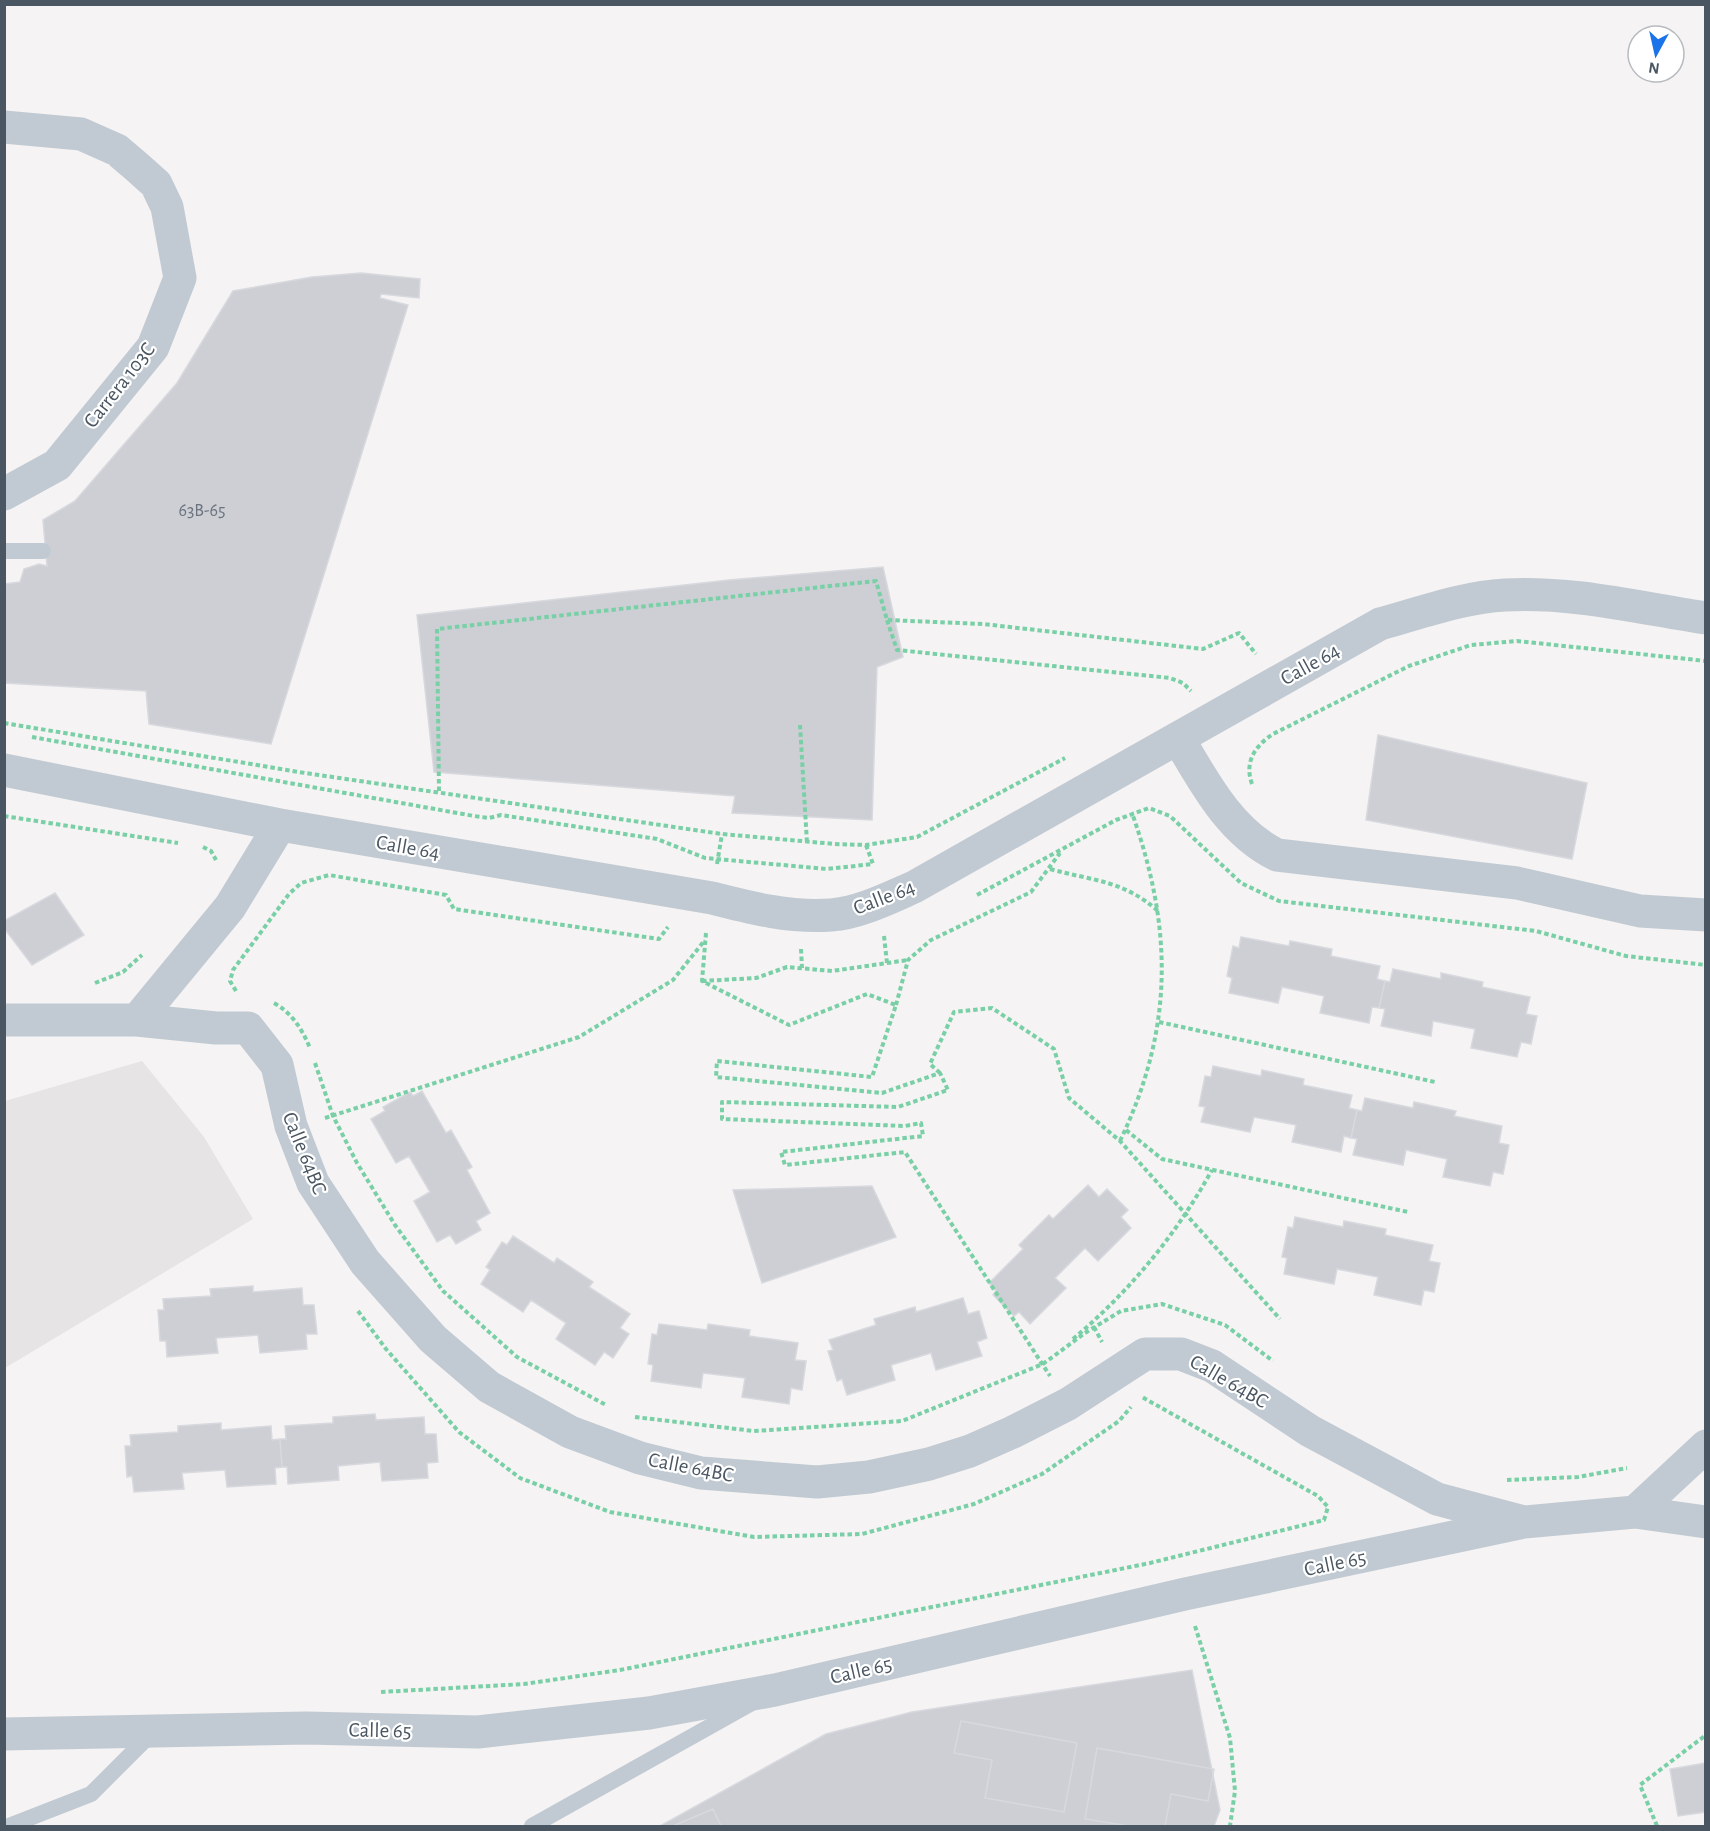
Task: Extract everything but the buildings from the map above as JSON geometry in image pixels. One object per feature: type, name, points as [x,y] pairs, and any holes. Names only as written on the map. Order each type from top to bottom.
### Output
[{"type":"street","name":"Carrera 103C","points":[[4,127],[81,134],[117,150],[156,184],[167,207],[180,278],[153,347],[57,465],[4,494]]},
{"type":"street","name":"Calle 64","points":[[4,770],[280,825],[712,898],[782,914],[832,915],[885,900],[914,887],[1380,624],[1443,607],[1504,595],[1562,596],[1706,618]]},
{"type":"street","points":[[1178,738],[1211,794],[1245,834],[1258,845],[1277,855],[1517,883],[1640,911],[1706,915]]},
{"type":"street","points":[[137,1020],[230,907],[280,825]]},
{"type":"street","name":"Calle 64BC","points":[[4,1020],[137,1020],[216,1028],[248,1028],[277,1065],[291,1126],[313,1183],[365,1262],[434,1339],[489,1387],[570,1432],[640,1458],[701,1473],[764,1479],[817,1482],[868,1477],[929,1464],[970,1451],[1068,1404],[1145,1354],[1181,1354],[1212,1366],[1310,1431],[1407,1480],[1437,1499],[1524,1522]]},
{"type":"street","points":[[1635,1512],[1706,1446]]},
{"type":"street","name":"Calle 65","points":[[4,1734],[306,1728],[478,1732],[649,1713],[775,1690],[1185,1594],[1524,1522],[1635,1512],[1706,1522]]},
{"type":"lane","points":[[4,551],[43,551]]},
{"type":"lane","points":[[532,1827],[775,1690]]},
{"type":"lane","points":[[9,1827],[91,1794],[154,1730]]},
{"type":"path","points":[[439,791],[437,629],[876,581],[897,650],[1170,678],[1183,683],[1191,691]]},
{"type":"path","points":[[887,620],[983,624],[1203,649],[1239,633],[1256,655]]},
{"type":"path","points":[[1254,791],[1250,782],[1250,762],[1253,753],[1267,738],[1361,688],[1409,666],[1471,645],[1517,641],[1706,661]]},
{"type":"path","points":[[1247,660],[1266,649]]},
{"type":"path","points":[[1180,696],[1200,686]]},
{"type":"path","points":[[4,723],[294,771],[722,834],[807,843],[866,845],[918,837],[1075,753]]},
{"type":"path","points":[[800,725],[807,843]]},
{"type":"path","points":[[25,736],[474,816],[489,818],[501,815],[657,839],[705,858],[827,869],[873,864]]},
{"type":"path","points":[[970,898],[1132,813],[1149,808],[1170,816],[1242,883],[1279,901],[1536,931],[1626,956],[1706,965]]},
{"type":"path","points":[[1120,1141],[1146,1077],[1159,1022],[1163,969],[1159,912],[1149,862],[1132,813]]},
{"type":"path","points":[[4,816],[180,844]]},
{"type":"path","points":[[192,846],[211,851],[217,866]]},
{"type":"path","points":[[702,981],[756,978],[787,967],[832,971],[908,960],[931,940],[1031,892],[1050,869],[1060,852]]},
{"type":"path","points":[[1050,869],[1112,882],[1141,896],[1159,912]]},
{"type":"path","points":[[243,996],[234,990],[230,981],[233,970],[289,894],[301,883],[315,877],[340,875],[446,895],[454,909],[659,939],[671,923]]},
{"type":"path","points":[[884,935],[887,963]]},
{"type":"path","points":[[291,1126],[333,1116],[579,1037],[674,980],[705,940],[702,981]]},
{"type":"path","points":[[801,946],[802,969]]},
{"type":"path","points":[[85,986],[123,972],[145,952]]},
{"type":"path","points":[[908,960],[872,1077],[717,1061],[716,1077],[882,1093],[940,1073]]},
{"type":"path","points":[[702,981],[789,1025],[867,994],[896,1005]]},
{"type":"path","points":[[270,1002],[288,1012],[301,1028],[333,1116],[357,1163],[395,1225],[443,1291],[517,1357],[616,1410]]},
{"type":"path","points":[[1068,1404],[905,1152],[785,1165],[781,1152],[923,1136],[921,1123],[904,1126],[722,1119],[722,1102],[898,1107],[948,1090],[940,1073],[930,1064],[954,1012],[992,1008],[1054,1049],[1069,1098],[1120,1141],[1280,1319]]},
{"type":"path","points":[[1159,1022],[1434,1082]]},
{"type":"path","points":[[1126,1130],[1162,1159],[1408,1212]]},
{"type":"path","points":[[1043,1364],[1096,1319],[1138,1277],[1187,1215],[1212,1170]]},
{"type":"path","points":[[626,1416],[754,1431],[902,1421],[1043,1364],[1085,1333],[1121,1311],[1162,1304],[1225,1325],[1279,1366]]},
{"type":"path","points":[[354,1305],[386,1349],[459,1432],[520,1478],[610,1512],[754,1537],[862,1534],[974,1504],[1042,1474],[1119,1421],[1140,1396],[1318,1496],[1328,1507],[1324,1520],[1150,1563],[620,1670],[524,1684],[371,1692]]},
{"type":"path","points":[[1495,1480],[1578,1477],[1624,1471],[1633,1464]]},
{"type":"path","points":[[1185,1594],[1230,1738],[1235,1791],[1230,1827]]},
{"type":"path","points":[[1657,1827],[1640,1785],[1706,1735]]},
{"type":"shaded area","points":[[142,1061],[204,1137],[253,1219],[5,1368],[5,1101]]}]
